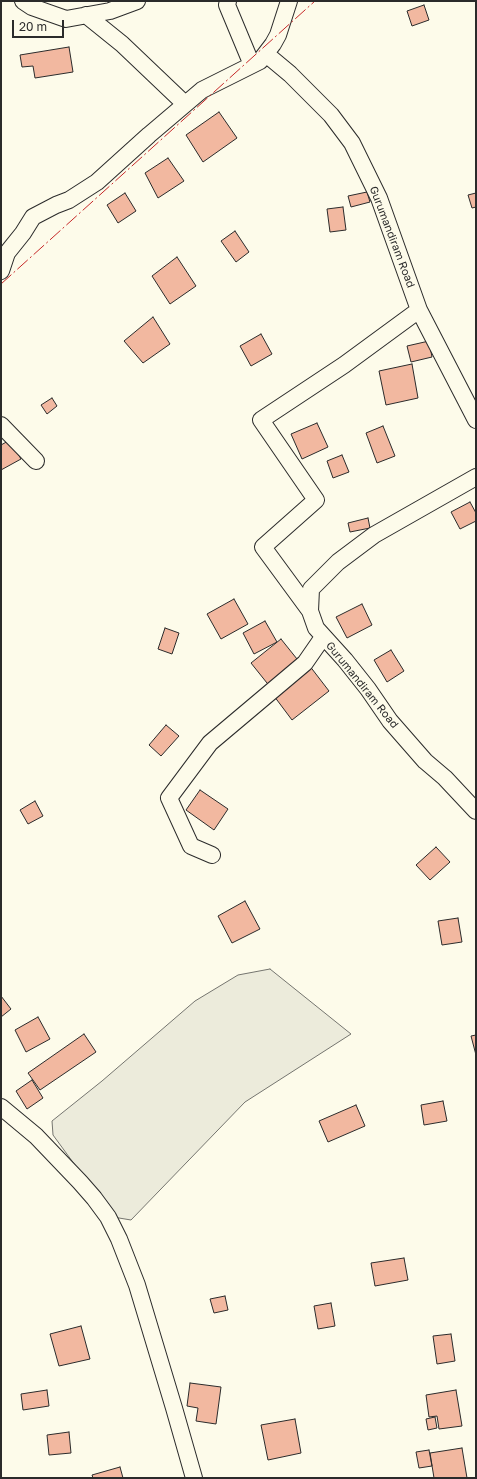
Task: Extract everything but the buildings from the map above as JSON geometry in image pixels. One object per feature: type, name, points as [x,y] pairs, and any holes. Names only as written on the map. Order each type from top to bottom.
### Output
[{"type":"street","points":[[23,1],[32,7],[66,19],[110,11],[137,1]]},
{"type":"street","points":[[228,1],[227,5],[252,66]]},
{"type":"street","points":[[1,271],[7,253],[33,217],[69,200],[97,182],[184,104],[202,90],[260,61],[278,35],[290,1]]},
{"type":"street","points":[[86,15],[122,44],[184,104]]},
{"type":"street","points":[[278,35],[290,74]]},
{"type":"street","name":"Gurumandiram Road","points":[[266,54],[290,74],[331,115],[352,143],[379,198],[419,310],[476,420]]},
{"type":"street","points":[[310,611],[263,547],[316,500],[261,420],[344,365],[419,310]]},
{"type":"street","points":[[1,425],[36,461]]},
{"type":"street","name":"Gurumandiram Road","points":[[476,477],[374,535],[338,562],[311,589],[310,611],[316,628],[345,660],[368,689],[390,721],[425,761],[445,778],[476,811]]},
{"type":"street","points":[[212,855],[191,846],[169,798],[210,743],[305,663],[323,637]]},
{"type":"street","points":[[1,1107],[36,1136],[80,1182],[108,1217],[129,1261],[137,1285],[194,1478]]},
{"type":"shaded area","points":[[270,969],[351,1034],[245,1102],[131,1220],[113,1217],[53,1135],[52,1121],[102,1081],[195,1001],[238,975]]},
{"type":"power","points":[[1,284],[315,1]]}]
